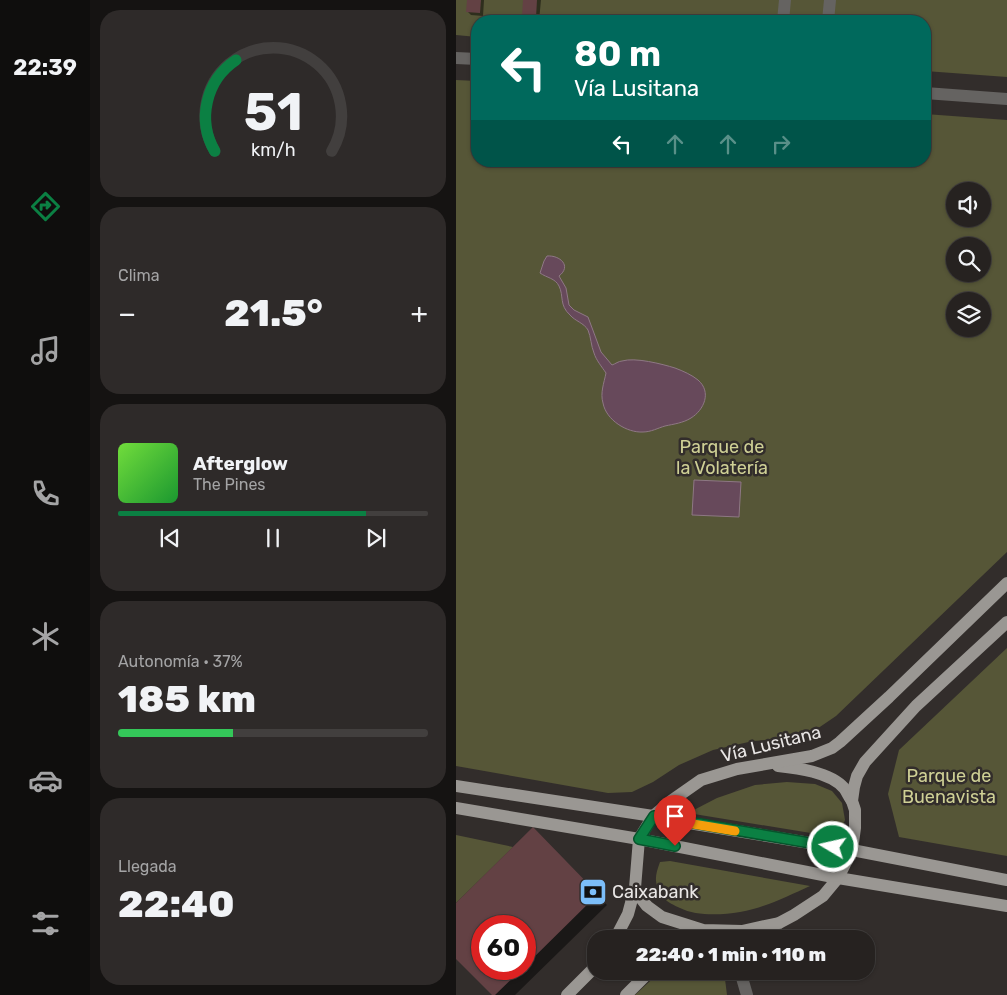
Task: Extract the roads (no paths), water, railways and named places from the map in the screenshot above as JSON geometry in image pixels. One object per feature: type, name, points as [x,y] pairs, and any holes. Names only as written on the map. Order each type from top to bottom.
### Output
[{"type":"main road","name":"Vía Lusitana","points":[[620,930],[628,914],[636,888],[639,839],[654,816],[671,801],[701,780],[737,769],[812,756],[832,748],[889,697],[1007,583]]},
{"type":"main road","points":[[852,801],[857,776],[865,762],[916,706],[1007,622]]},
{"type":"main road","points":[[747,930],[779,923],[823,896],[838,878],[852,850],[855,828],[852,801],[844,788],[836,781],[795,768],[763,765]]},
{"type":"main road","points":[[456,786],[654,816],[852,850],[1007,880]]},
{"type":"main road","points":[[456,808],[639,839],[838,878],[1007,906]]},
{"type":"main road","points":[[636,888],[646,906],[662,917],[690,930]]},
{"type":"main road","points":[[567,995],[587,975]]},
{"type":"main road","points":[[626,995],[641,980]]},
{"type":"street","points":[[784,15],[785,0]]},
{"type":"street","points":[[829,15],[830,0]]},
{"type":"street","points":[[456,58],[471,59]]},
{"type":"street","points":[[931,93],[1007,99]]},
{"type":"street","points":[[772,930],[779,923]]},
{"type":"street","points":[[743,980],[748,995]]},
{"type":"street","points":[[748,980],[748,995]]},
{"type":"place","name":"Caixabank","points":[[593,892]]},
{"type":"park label","name":"Parque de la Volatería","points":[[722,457]]},
{"type":"park label","name":"Parque de Buenavista","points":[[949,786]]}]
